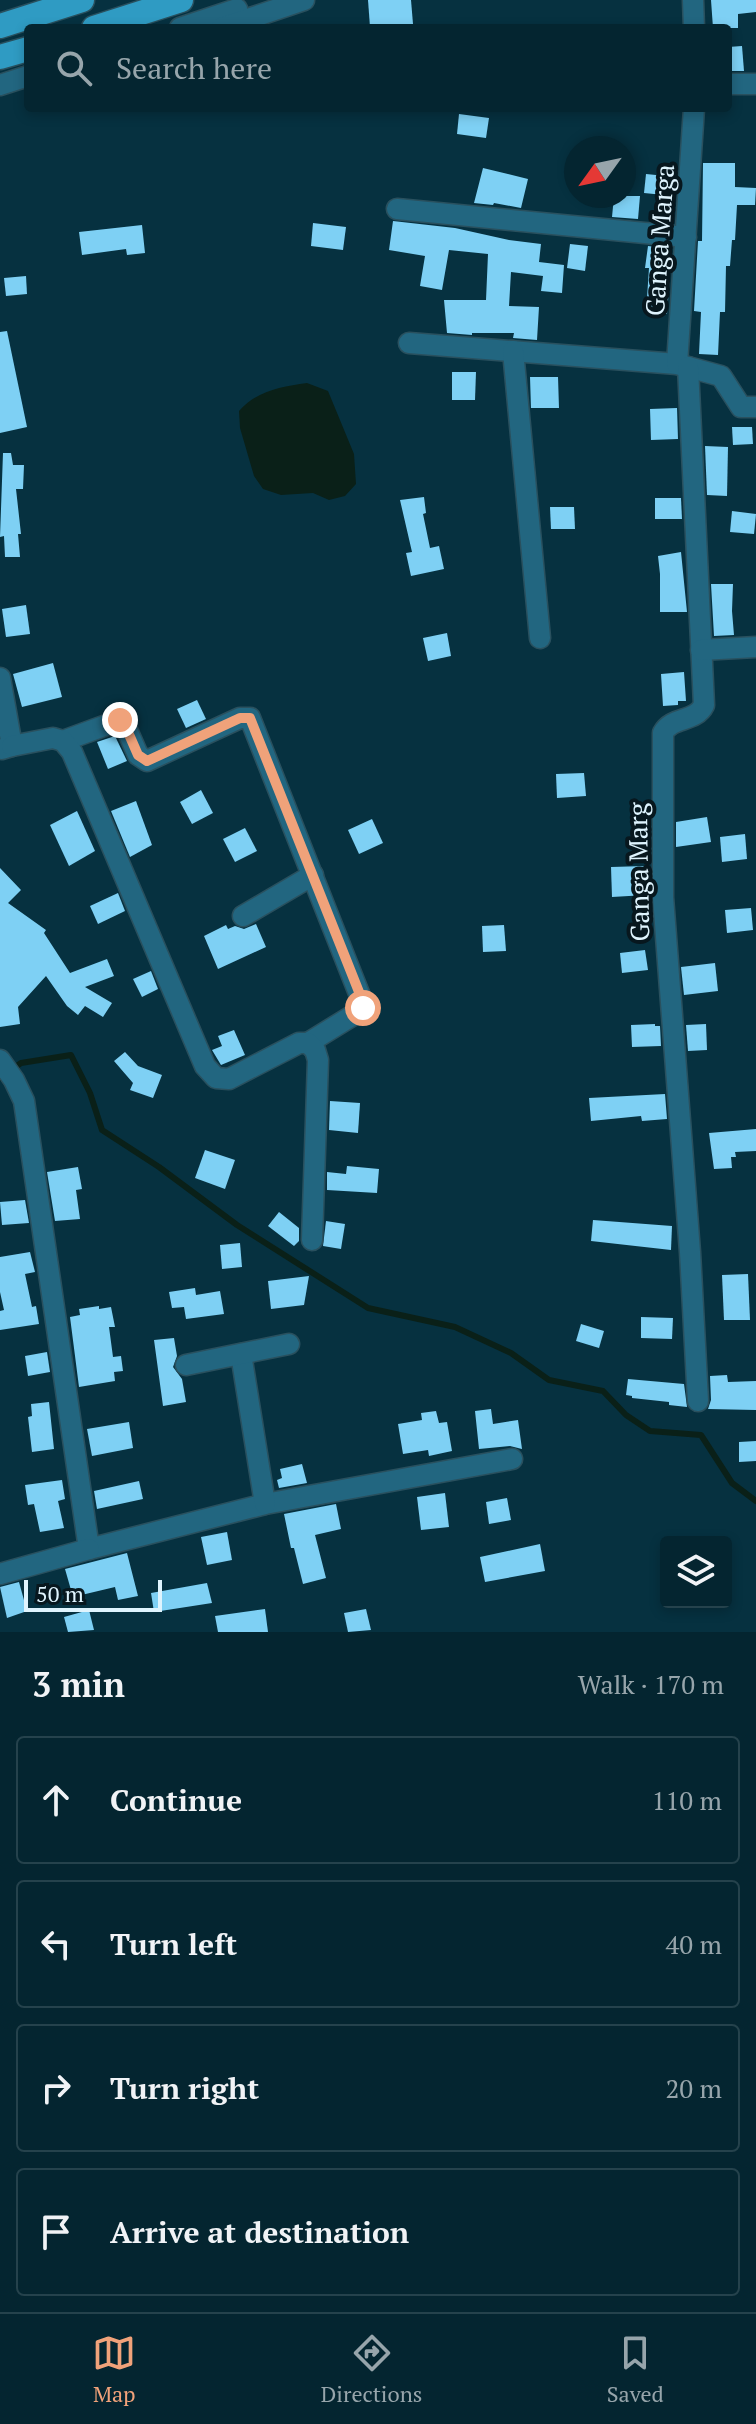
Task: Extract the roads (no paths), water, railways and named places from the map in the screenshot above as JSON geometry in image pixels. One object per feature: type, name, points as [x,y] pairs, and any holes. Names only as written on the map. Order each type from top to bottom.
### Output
[{"type":"main road","points":[[0,26],[82,0]]},
{"type":"main road","points":[[106,24],[181,0]]},
{"type":"main road","points":[[0,57],[24,50]]},
{"type":"street","points":[[192,24],[263,0]]},
{"type":"street","points":[[233,24],[304,0]]},
{"type":"street","points":[[693,0],[694,24]]},
{"type":"street","points":[[0,85],[24,77]]},
{"type":"street","points":[[732,84],[756,84]]},
{"type":"street","name":"Ganga Marga","points":[[683,365],[686,237],[694,112]]},
{"type":"street","points":[[397,209],[686,237]]},
{"type":"street","points":[[409,343],[683,365],[721,376],[741,407],[756,407]]},
{"type":"street","points":[[513,351],[540,638]]},
{"type":"street","name":"Ganga Marg","points":[[683,365],[704,705],[700,713],[671,723],[666,728],[663,748],[663,897],[698,1401]]},
{"type":"street","points":[[701,650],[756,647]]},
{"type":"street","points":[[0,678],[6,748],[53,738],[63,741],[72,752],[205,1066],[216,1078],[229,1079],[290,1047],[308,1043],[360,1011],[364,1006],[247,716],[147,761],[138,755],[120,720],[63,741]]},
{"type":"street","points":[[243,916],[313,875]]},
{"type":"street","points":[[308,1043],[315,1050],[318,1060],[312,1240]]},
{"type":"street","points":[[0,1060],[24,1101],[89,1549]]},
{"type":"street","points":[[186,1365],[289,1344]]},
{"type":"street","points":[[241,1354],[265,1504]]},
{"type":"street","points":[[0,1574],[265,1504],[512,1459]]},
{"type":"waterway","points":[[0,1078],[21,1063],[71,1055],[90,1093],[102,1130],[159,1167],[237,1225],[368,1308],[455,1327],[511,1353],[549,1380],[603,1391],[626,1415],[650,1431],[701,1435],[732,1483],[756,1501]]}]
